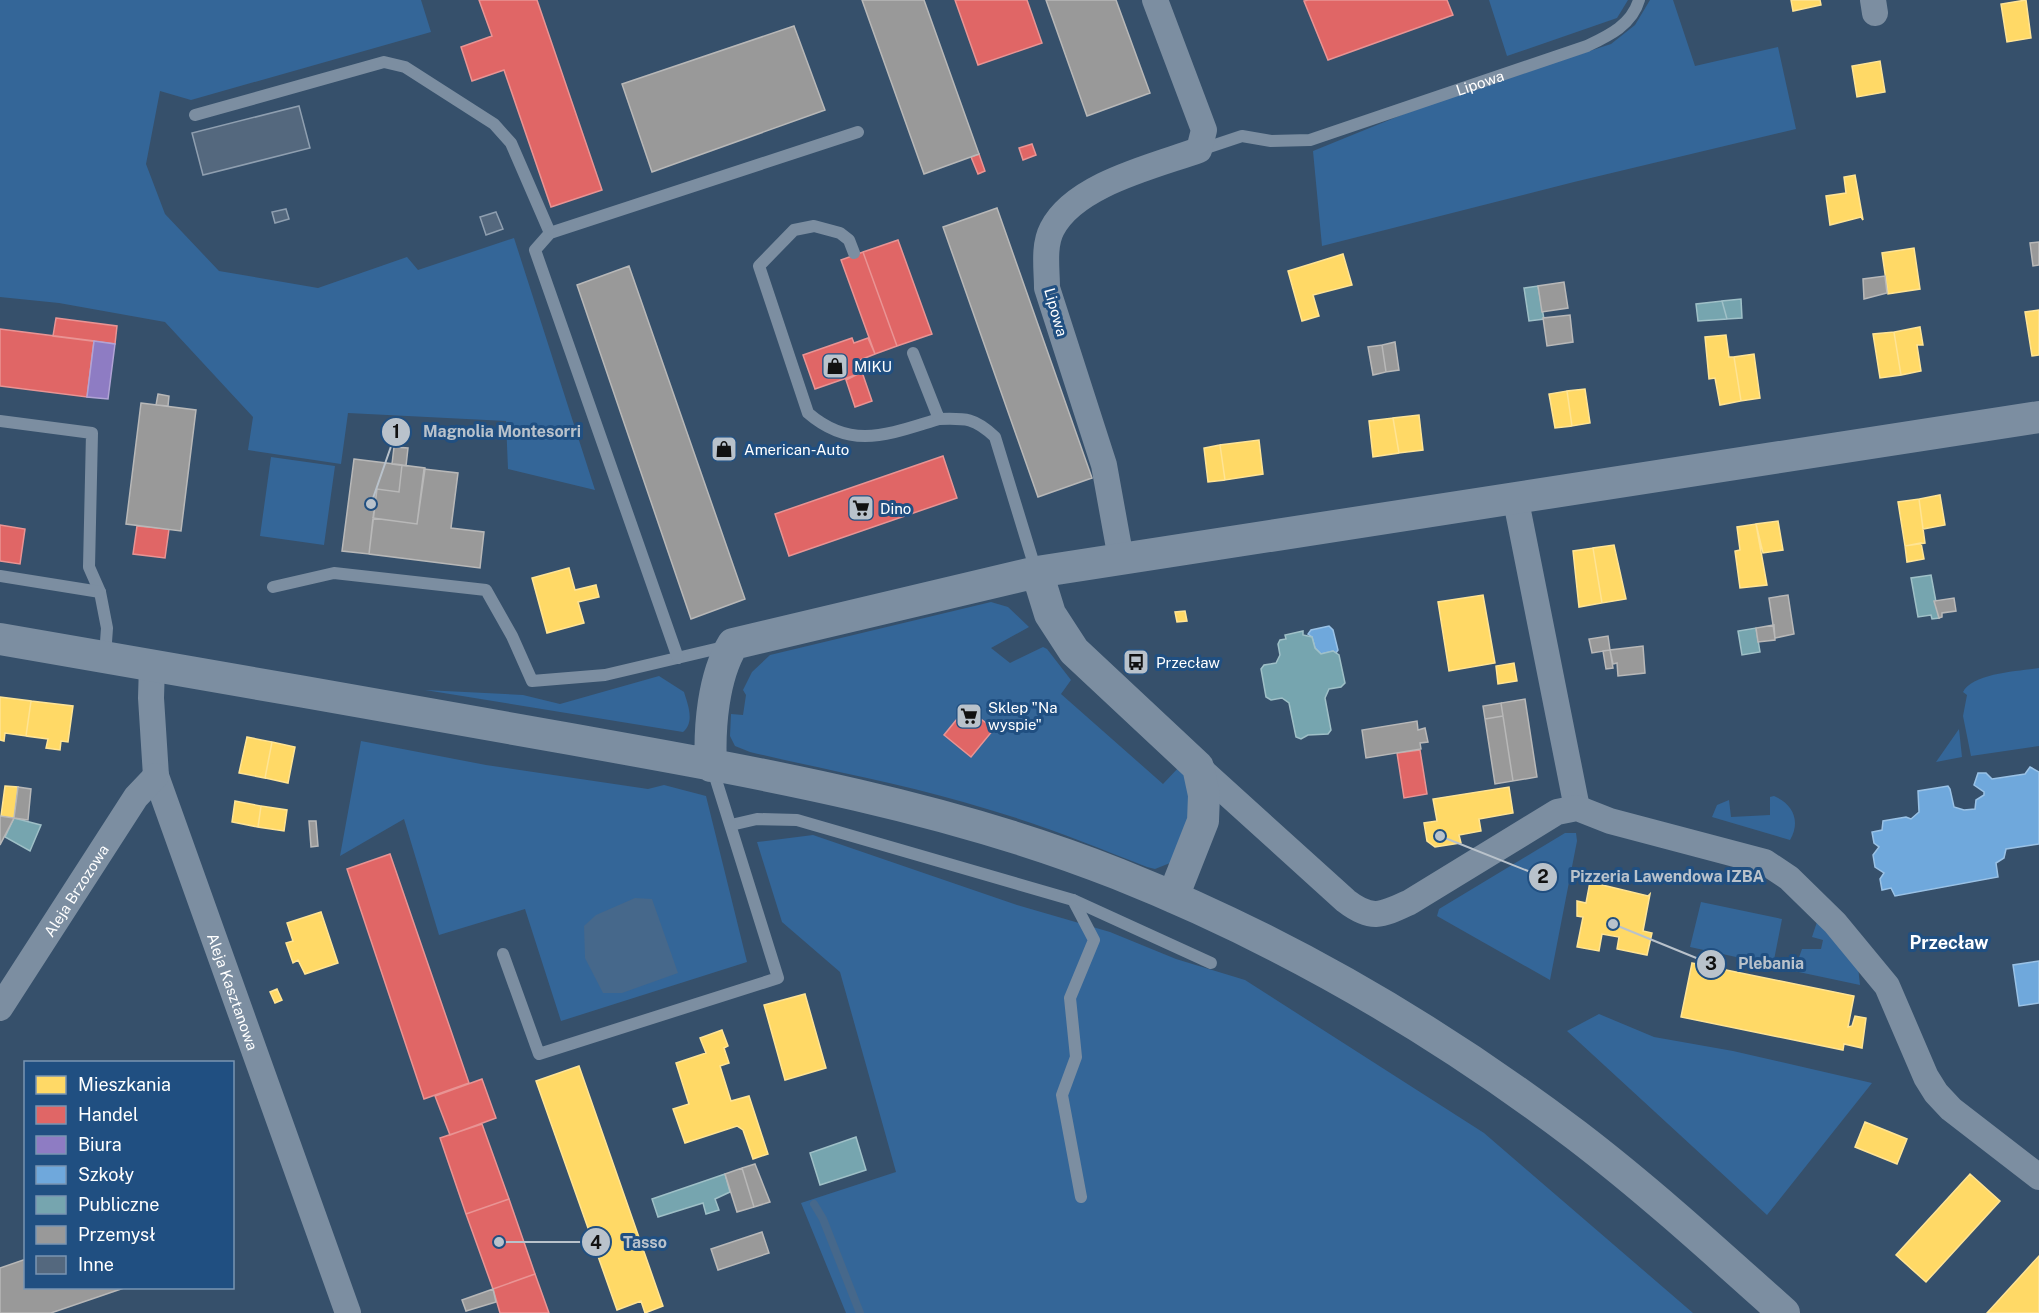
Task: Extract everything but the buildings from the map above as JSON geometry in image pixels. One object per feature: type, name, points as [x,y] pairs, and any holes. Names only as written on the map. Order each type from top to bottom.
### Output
[{"type":"street","points":[[1155,0],[1204,130],[1199,150]]},
{"type":"street","name":"Lipowa","points":[[1121,559],[1104,465],[1047,288],[1046,258],[1052,229],[1070,206],[1103,185],[1199,150]]},
{"type":"street","points":[[711,766],[710,748],[717,692],[724,659],[733,645],[1037,572],[1515,496],[2039,417]]},
{"type":"street","points":[[1515,496],[1577,808]]},
{"type":"street","points":[[1037,572],[1050,614],[1074,651],[1198,767],[1359,911],[1371,915],[1389,912],[1410,902],[1557,812],[1577,808],[1610,820],[1765,862],[1789,878],[1834,923],[1887,986],[1926,1077],[1936,1093],[1951,1109],[2039,1177]]},
{"type":"street","points":[[0,639],[832,789],[946,817],[1064,853],[1173,897],[1309,963],[1473,1063],[1589,1146],[1669,1211],[1784,1313]]},
{"type":"street","name":"Aleja Kasztanowa","points":[[152,665],[151,699],[156,776],[348,1313]]},
{"type":"street","points":[[1173,897],[1198,837],[1205,806],[1203,783],[1198,767]]},
{"type":"street","name":"Aleja Brzozowa","points":[[0,1008],[136,797],[156,776]]},
{"type":"lane","name":"Lipowa","points":[[1199,150],[1242,136],[1271,141],[1310,140],[1587,46],[1611,34],[1629,20],[1639,0]]},
{"type":"lane","points":[[195,115],[384,62],[405,67],[494,124],[511,143],[550,233]]},
{"type":"lane","points":[[678,658],[535,250],[550,233],[858,132]]},
{"type":"lane","points":[[854,253],[849,240],[840,233],[814,226],[794,230],[759,266],[808,413],[824,427],[843,434],[864,437],[883,435],[939,419],[962,418],[980,423],[995,437],[1037,572]]},
{"type":"lane","points":[[913,353],[939,419]]},
{"type":"lane","points":[[0,421],[92,433],[89,567],[100,592],[107,628],[105,657]]},
{"type":"lane","points":[[273,587],[333,573],[486,590],[512,636],[532,681],[605,675],[733,645]]},
{"type":"lane","points":[[0,576],[100,592]]},
{"type":"lane","points":[[503,954],[539,1054],[778,978],[711,766]]},
{"type":"lane","points":[[731,825],[757,819],[797,820],[1073,900],[1211,963]]},
{"type":"lane","points":[[1073,900],[1094,940],[1070,998],[1076,1058],[1062,1095],[1081,1197]]},
{"type":"shaded area","points":[[0,0],[421,0],[431,32],[191,100],[160,91],[146,164],[165,214],[219,271],[318,288],[407,257],[418,270],[514,238],[595,490],[508,469],[506,421],[348,413],[341,464],[248,450],[253,417],[165,322],[59,303],[0,297]]},
{"type":"shaded area","points":[[1489,0],[1628,0],[1617,18],[1507,56]]},
{"type":"shaded area","points":[[1650,0],[1673,0],[1695,66],[1778,47],[1796,129],[1322,246],[1313,151],[1431,103],[1611,44],[1635,25]]},
{"type":"shaded area","points":[[271,457],[335,466],[324,545],[260,536]]},
{"type":"shaded area","points":[[991,602],[1008,607],[1029,627],[991,648],[1010,663],[1043,647],[1047,649],[1071,680],[1061,694],[1163,784],[1180,766],[1189,775],[1191,821],[1170,863],[1155,869],[1147,867],[1048,829],[958,800],[750,752],[735,746],[730,736],[731,714],[743,715],[746,695],[743,690],[752,672],[770,655]]},
{"type":"shaded area","points":[[2039,668],[2039,746],[1971,756],[1963,716],[1967,695],[1963,692],[1968,686],[1986,677]]},
{"type":"shaded area","points":[[659,676],[684,692],[690,718],[683,732],[425,690],[523,695],[560,704]]},
{"type":"shaded area","points":[[1959,729],[1962,757],[1936,762]]},
{"type":"shaded area","points":[[361,741],[486,765],[648,789],[664,785],[706,796],[747,962],[561,1021],[525,909],[439,935],[404,819],[340,856]]},
{"type":"shaded area","points":[[1770,797],[1781,799],[1793,814],[1795,826],[1790,840],[1712,817],[1717,805],[1729,800],[1731,817],[1770,815]]},
{"type":"shaded area","points":[[1565,833],[1576,833],[1577,841],[1550,980],[1437,916],[1439,909]]},
{"type":"shaded area","points":[[813,835],[1017,905],[1110,932],[1176,959],[1245,980],[1484,1133],[1693,1313],[846,1313],[801,1203],[896,1172],[840,972],[782,922],[757,842]]},
{"type":"shaded area","points":[[635,898],[652,899],[678,973],[622,993],[603,993],[585,958],[584,926],[596,915]]},
{"type":"shaded area","points":[[1701,902],[1782,919],[1773,965],[1690,947]]},
{"type":"shaded area","points":[[1817,922],[1858,967],[1860,985],[1794,971],[1802,949],[1821,949],[1823,940],[1812,937]]},
{"type":"shaded area","points":[[1599,1014],[1654,1037],[1733,1051],[1872,1083],[1767,1215],[1567,1031]]},
{"type":"waterway","points":[[814,1204],[823,1219],[860,1313]]},
{"type":"place","name":"MIKU","points":[[835,366]]},
{"type":"place","name":"American-Auto","points":[[724,449]]},
{"type":"place","name":"Magnolia Montesorri","points":[[371,504]]},
{"type":"place","name":"Dino","points":[[861,508]]},
{"type":"place","name":"Przecław","points":[[1136,662]]},
{"type":"place","name":"Sklep \"Na wyspie\"","points":[[969,716]]},
{"type":"place","name":"Pizzeria Lawendowa IZBA","points":[[1440,836]]},
{"type":"place","name":"Plebania","points":[[1613,924]]},
{"type":"place","name":"Tasso","points":[[499,1242]]},
{"type":"district","name":"Przecław","points":[[1949,942]]}]
